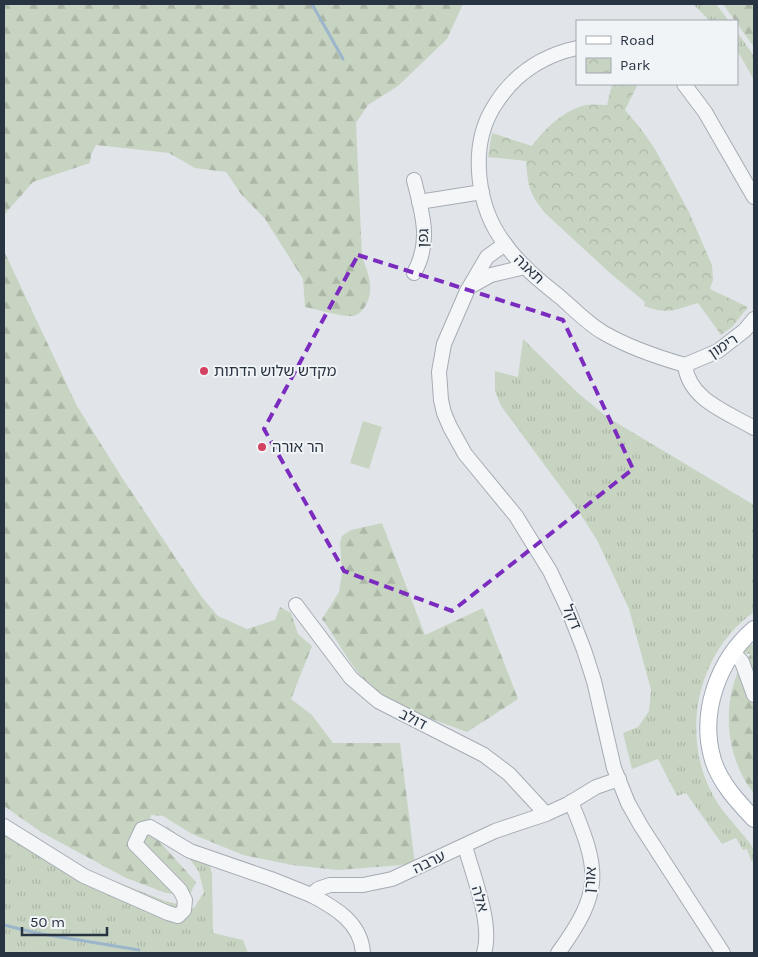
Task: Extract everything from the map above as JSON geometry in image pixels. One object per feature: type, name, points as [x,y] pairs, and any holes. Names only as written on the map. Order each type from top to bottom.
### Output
[{"type":"main road","points":[[754,628],[744,637],[722,668],[715,686],[710,714],[709,742],[713,761],[720,776],[730,792],[754,819]]},
{"type":"street","name":"תאנה","points":[[576,48],[548,57],[532,65],[514,79],[501,94],[490,112],[483,130],[479,169],[482,192],[494,226],[505,244],[525,267],[602,332],[646,354],[685,365]]},
{"type":"street","points":[[685,85],[705,112],[754,197]]},
{"type":"street","name":"גפן","points":[[414,180],[425,230],[422,257],[414,273]]},
{"type":"street","points":[[419,202],[482,192]]},
{"type":"street","name":"דקל","points":[[505,244],[488,257],[468,289],[449,330],[440,358],[439,386],[444,413],[465,454],[524,528],[540,552],[560,590],[589,664],[618,779],[628,803],[724,953]]},
{"type":"street","points":[[468,289],[479,280],[491,275],[525,267]]},
{"type":"street","name":"רימון","points":[[685,365],[704,358],[732,342],[754,319]]},
{"type":"street","points":[[685,365],[688,379],[698,394],[754,428]]},
{"type":"street","name":"דולב","points":[[296,605],[351,678],[370,695],[484,755],[508,774],[546,814]]},
{"type":"street","points":[[732,652],[742,662],[754,695]]},
{"type":"street","name":"ערבה","points":[[312,896],[318,889],[330,885],[363,885],[386,881],[405,874],[495,832],[546,814],[596,787],[618,779]]},
{"type":"street","name":"אורן","points":[[558,953],[586,910],[592,886],[593,874],[590,850],[571,802]]},
{"type":"street","points":[[4,826],[84,876],[178,916],[184,910],[185,900],[180,890],[135,844],[142,829],[150,827],[190,851],[272,878],[331,906],[353,925],[361,939],[363,953]]},
{"type":"street","name":"אלה","points":[[465,846],[486,921],[487,937],[484,953]]},
{"type":"highlighted area","points":[[358,255],[563,320],[633,469],[452,611],[344,571],[264,429]]},
{"type":"green space","points":[[4,4],[463,4],[447,39],[398,86],[368,105],[356,123],[362,256],[370,282],[368,302],[359,314],[348,316],[305,307],[303,279],[265,219],[241,194],[226,172],[195,168],[169,153],[96,145],[91,155],[90,163],[33,182],[4,215]]},
{"type":"green space","points":[[693,4],[716,4],[728,20],[709,20]]},
{"type":"green space","points":[[723,4],[754,4],[754,47],[738,25],[738,20],[735,20]]},
{"type":"green space","points":[[738,33],[754,56],[754,80],[738,52]]},
{"type":"green space","points":[[612,85],[638,85],[625,110],[655,149],[689,212],[712,265],[713,280],[710,289],[748,307],[732,327],[721,335],[698,303],[665,311],[644,306],[645,302],[611,274],[546,214],[530,189],[526,161],[488,157],[492,133],[532,146],[549,126],[570,111],[586,105],[607,105]]},
{"type":"green space","points":[[4,251],[77,406],[201,596],[218,616],[247,629],[275,620],[280,607],[291,613],[298,634],[312,646],[291,699],[312,715],[333,743],[400,743],[415,864],[338,870],[292,865],[243,855],[192,834],[163,816],[151,815],[148,829],[196,882],[189,896],[166,893],[126,878],[41,832],[4,806]]},
{"type":"green space","points":[[523,339],[578,393],[607,417],[754,505],[754,612],[734,630],[717,651],[706,675],[699,701],[696,728],[699,755],[706,781],[722,810],[752,846],[754,861],[751,861],[747,849],[743,850],[736,838],[722,844],[686,793],[677,796],[658,759],[632,769],[623,733],[638,727],[649,711],[651,690],[629,609],[597,540],[577,509],[501,406],[495,391],[495,371],[518,377]]},
{"type":"green space","points":[[363,421],[382,427],[369,469],[350,463]]},
{"type":"green space","points":[[382,523],[425,635],[483,608],[518,699],[467,732],[409,710],[382,695],[359,674],[322,619],[339,592],[342,573],[340,543],[342,536],[351,530]]},
{"type":"green space","points":[[754,644],[754,794],[745,780],[733,750],[729,717],[733,685],[740,667],[751,654],[728,651]]},
{"type":"green space","points":[[4,822],[75,865],[165,901],[194,908],[204,892],[199,872],[165,825],[208,857],[212,874],[213,933],[243,940],[248,953],[4,953]]},
{"type":"waterway","points":[[312,4],[343,59]]},
{"type":"waterway","points":[[4,925],[36,933],[139,950]]},
{"type":"place","name":"מקדש שלוש הדתות","points":[[204,371]]},
{"type":"place","name":"הר אורה","points":[[262,447]]}]
